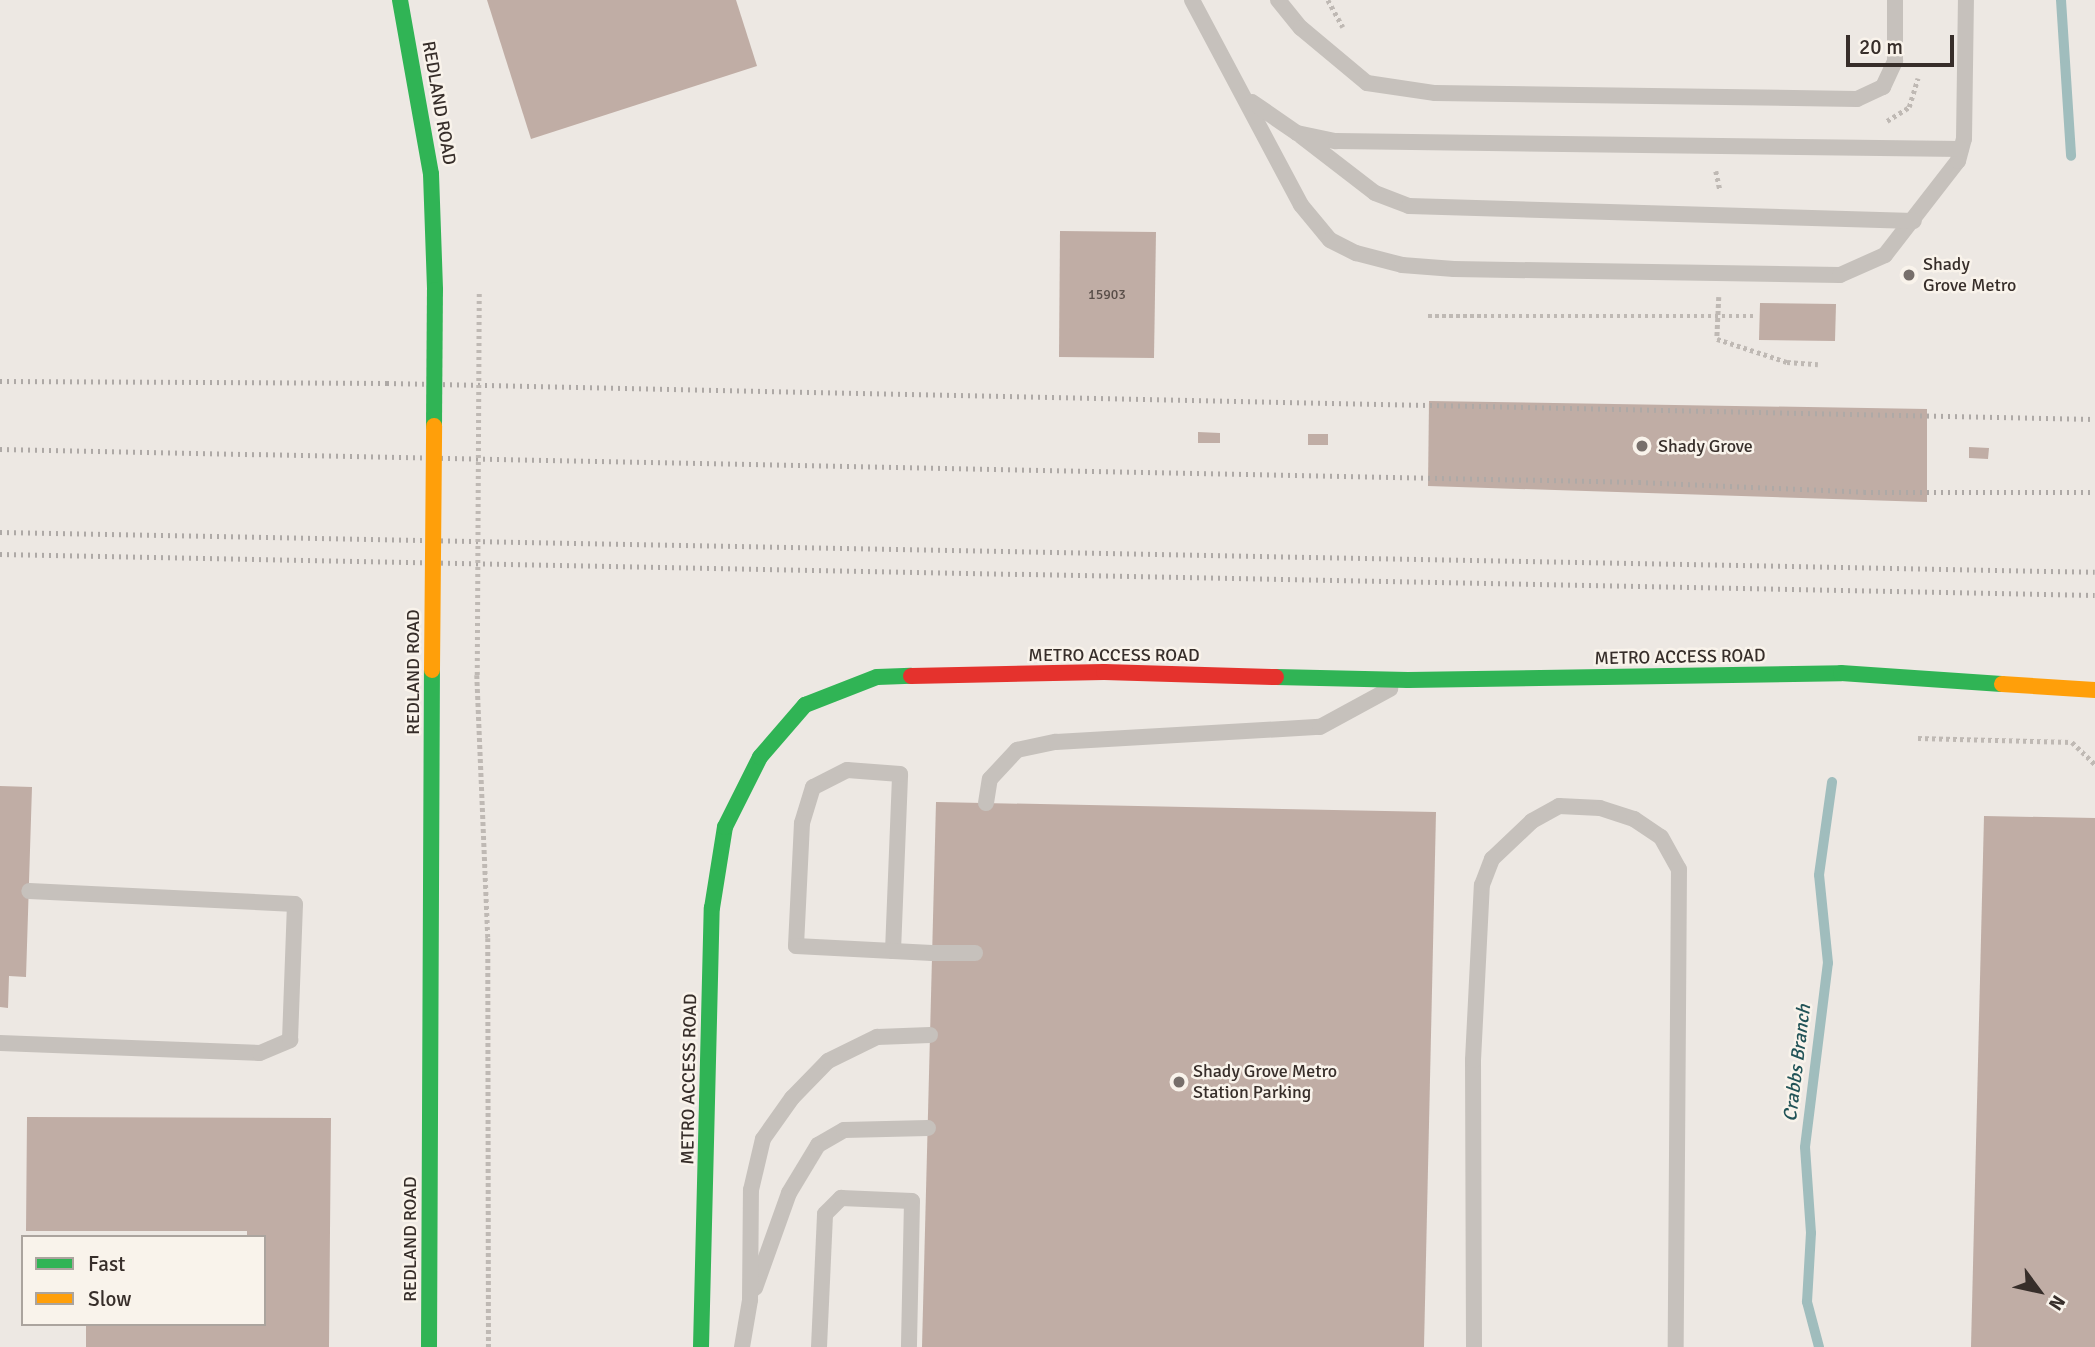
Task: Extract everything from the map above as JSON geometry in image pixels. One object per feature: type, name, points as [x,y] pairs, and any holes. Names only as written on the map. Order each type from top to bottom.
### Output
[{"type":"main road","name":"REDLAND ROAD","points":[[400,0],[421,94],[431,174],[435,289],[429,1347]]},
{"type":"main road","name":"METRO ACCESS ROAD","points":[[701,1347],[714,895],[731,816],[760,757],[805,705],[877,677],[1104,672],[1408,680],[1841,673],[2095,690]]},
{"type":"lane","points":[[1192,0],[1301,205],[1330,240],[1402,265],[1840,275],[1885,255],[1945,184],[1961,149],[1966,0]]},
{"type":"lane","points":[[1278,0],[1301,28],[1367,83],[1435,93],[1857,99],[1883,87],[1895,61],[1895,0]]},
{"type":"lane","points":[[1247,99],[1297,133],[1375,193],[1409,206],[1914,221]]},
{"type":"lane","points":[[1297,133],[1336,141],[1961,149]]},
{"type":"lane","points":[[986,803],[990,779],[1017,750],[1056,742],[1320,727],[1408,680]]},
{"type":"lane","points":[[893,951],[900,774],[846,770],[813,787],[803,823],[796,946],[893,951],[975,953]]},
{"type":"lane","points":[[1474,1347],[1473,1060],[1482,885],[1492,859],[1532,821],[1559,806],[1600,808],[1634,819],[1661,837],[1679,869],[1676,1347]]},
{"type":"lane","points":[[0,1043],[260,1053],[290,1040],[295,904],[29,891]]},
{"type":"lane","points":[[742,1347],[750,1300],[751,1190],[763,1139],[792,1098],[828,1061],[877,1037],[930,1035]]},
{"type":"lane","points":[[750,1300],[789,1193],[818,1145],[844,1130],[928,1128]]},
{"type":"lane","points":[[819,1347],[825,1214],[841,1198],[912,1201],[909,1347]]},
{"type":"path","points":[[1328,0],[1350,38]]},
{"type":"path","points":[[479,290],[477,675],[489,991],[489,1347]]},
{"type":"path","points":[[1428,316],[1757,316]]},
{"type":"path","points":[[1718,317],[1717,339],[1787,362],[1818,364]]},
{"type":"path","points":[[1918,738],[2072,742],[2095,764]]},
{"type":"building","points":[[487,0],[736,0],[757,66],[531,139]]},
{"type":"building","points":[[1060,231],[1156,232],[1154,358],[1059,357]]},
{"type":"building","points":[[1760,303],[1836,304],[1835,341],[1759,340]]},
{"type":"building","points":[[1429,401],[1927,409],[1927,502],[1428,486]]},
{"type":"building","points":[[1198,432],[1220,433],[1220,443],[1198,443]]},
{"type":"building","points":[[1308,434],[1328,434],[1328,445],[1308,445]]},
{"type":"building","points":[[1969,447],[1989,448],[1988,459],[1969,458]]},
{"type":"building","points":[[0,786],[32,787],[26,977],[9,976],[8,1008],[0,1007]]},
{"type":"building","name":"Shady Grove Metro Station Parking","points":[[936,802],[1436,812],[1424,1347],[922,1347]]},
{"type":"building","points":[[1984,816],[2095,818],[2095,1347],[1971,1347]]},
{"type":"building","points":[[27,1117],[331,1118],[329,1347],[86,1347],[86,1326],[266,1326],[266,1235],[247,1235],[247,1231],[26,1231]]},
{"type":"waterway","name":"Crabbs Branch","points":[[2061,0],[2071,156]]},
{"type":"waterway","name":"Crabbs Branch","points":[[1819,1347],[1807,1302],[1811,1233],[1805,1147],[1828,963],[1819,875],[1832,782]]},
{"type":"railway","points":[[0,381],[387,383],[2095,419]]},
{"type":"railway","points":[[0,449],[1639,482],[1864,492],[2095,492]]},
{"type":"railway","points":[[0,532],[2095,572]]},
{"type":"railway","points":[[0,554],[2095,595]]},
{"type":"traffic: fast","points":[[400,0],[431,174],[435,290]]},
{"type":"traffic: fast","points":[[434,426],[435,290]]},
{"type":"traffic: fast","points":[[429,1347],[432,670]]},
{"type":"traffic: fast","points":[[1276,677],[1408,680],[1841,673],[2002,684]]},
{"type":"traffic: fast","points":[[701,1347],[712,908],[725,827],[760,757],[805,705],[877,677],[911,676]]},
{"type":"traffic: slow","points":[[432,670],[434,426]]},
{"type":"traffic: slow","points":[[2002,684],[2095,690]]},
{"type":"traffic: jam","points":[[911,676],[1104,672],[1276,677]]},
{"type":"place","name":"Shady Grove Metro","points":[[1909,275]]},
{"type":"place","name":"Shady Grove","points":[[1642,446]]},
{"type":"place","name":"Shady Grove Metro Station Parking","points":[[1179,1082]]}]
